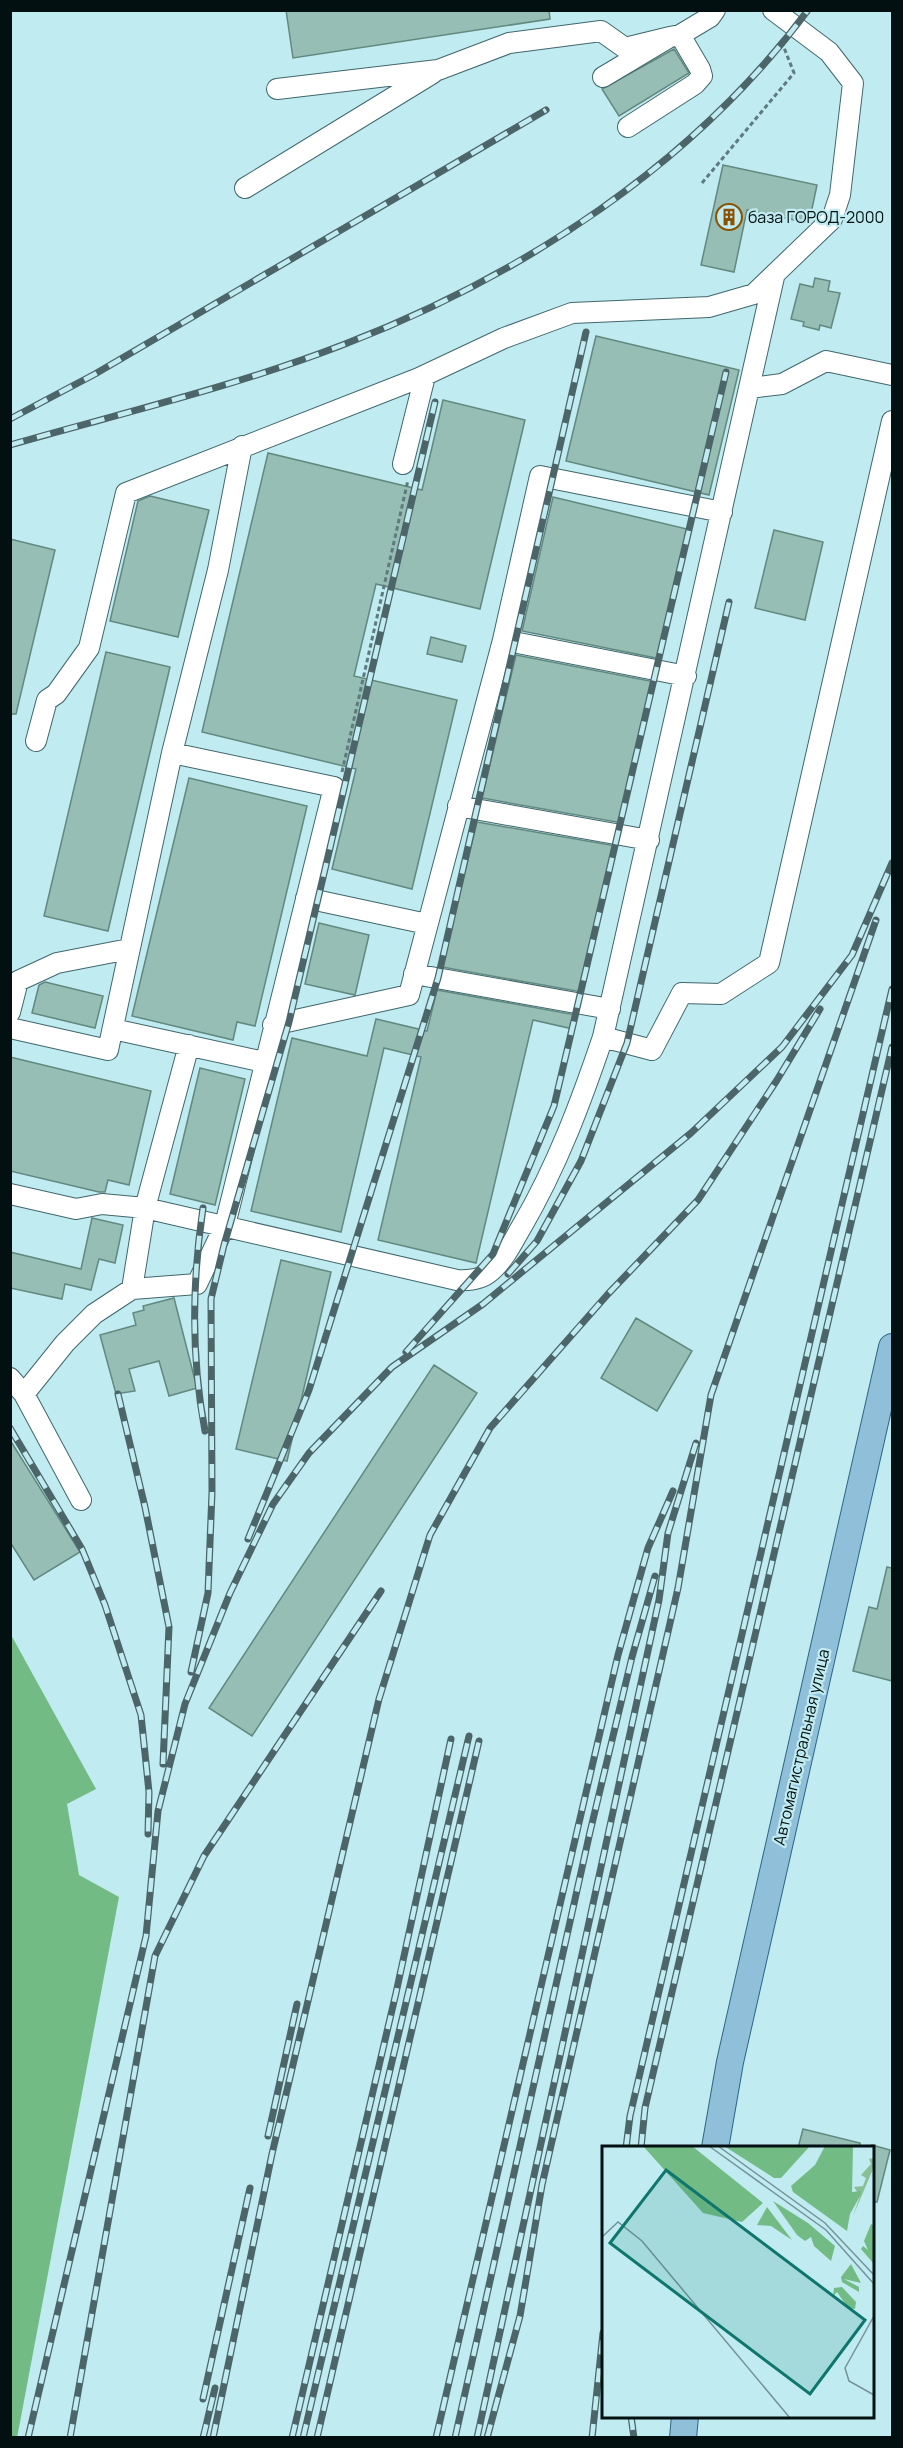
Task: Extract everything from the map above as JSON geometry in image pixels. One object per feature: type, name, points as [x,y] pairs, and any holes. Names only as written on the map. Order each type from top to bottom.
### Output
[{"type":"main road","name":"Автомагистральная улица","points":[[715,2146],[730,2062],[892,1347]]},
{"type":"main road","points":[[683,2438],[685,2418]]},
{"type":"street","points":[[603,77],[710,17],[715,10]]},
{"type":"street","points":[[36,741],[47,700],[56,694],[89,648],[126,493],[426,375],[504,338],[572,313],[709,307],[754,294],[774,277],[832,219],[840,195],[853,83],[829,52],[773,10]]},
{"type":"street","points":[[245,188],[438,70],[509,43],[601,31],[625,48],[675,36]]},
{"type":"street","points":[[628,127],[699,80],[702,75],[675,36]]},
{"type":"street","points":[[277,89],[438,70]]},
{"type":"street","points":[[10,1194],[76,1209],[102,1204],[145,1208],[457,1280],[480,1278],[503,1259],[554,1166],[579,1106],[603,1037],[723,512],[774,277]]},
{"type":"street","points":[[750,388],[782,384],[826,361],[892,375]]},
{"type":"street","points":[[403,464],[426,375]]},
{"type":"street","points":[[603,1037],[652,1050],[682,993],[721,994],[769,963],[892,421]]},
{"type":"street","points":[[10,1028],[108,1050],[172,753],[218,570],[242,446]]},
{"type":"street","points":[[273,1025],[409,996],[503,640],[540,476],[723,512]]},
{"type":"street","points":[[503,640],[686,676]]},
{"type":"street","points":[[24,1395],[65,1342],[94,1314],[132,1289],[198,1284],[225,1225],[334,787],[172,753]]},
{"type":"street","points":[[458,806],[649,840]]},
{"type":"street","points":[[306,898],[427,924]]},
{"type":"street","points":[[10,1012],[18,981],[57,963],[129,949]]},
{"type":"street","points":[[414,974],[610,1009]]},
{"type":"street","points":[[113,1029],[264,1062]]},
{"type":"street","points":[[132,1289],[145,1208],[189,1046]]},
{"type":"street","points":[[10,1378],[24,1395],[81,1500]]},
{"type":"path","points":[[702,183],[794,73],[777,34]]},
{"type":"path","points":[[334,787],[340,779],[408,480],[403,464]]},
{"type":"green space","points":[[10,1633],[96,1789],[67,1804],[79,1875],[119,1897],[17,2438],[10,2437]]},
{"type":"building","points":[[286,10],[549,10],[550,19],[293,58]]},
{"type":"building","points":[[674,49],[689,73],[619,116],[602,89]]},
{"type":"building","name":"база ГОРОД-2000","points":[[723,165],[817,185],[809,223],[747,210],[734,272],[701,265]]},
{"type":"building","points":[[815,278],[830,281],[828,291],[840,293],[831,328],[820,325],[819,330],[803,326],[804,322],[791,319],[800,284],[813,287]]},
{"type":"building","points":[[596,336],[739,370],[709,495],[566,461]]},
{"type":"building","points":[[443,400],[525,420],[480,609],[376,584],[354,676],[457,700],[412,889],[332,869],[356,769],[202,732],[268,453],[422,490]]},
{"type":"building","points":[[150,496],[209,510],[178,637],[110,621],[138,501]]},
{"type":"building","points":[[553,497],[691,530],[661,659],[522,631]]},
{"type":"building","points":[[774,530],[823,542],[805,620],[755,608]]},
{"type":"building","points":[[10,539],[55,550],[16,714],[10,714]]},
{"type":"building","points":[[431,637],[466,646],[462,662],[427,654]]},
{"type":"building","points":[[106,652],[170,667],[108,931],[44,916]]},
{"type":"building","points":[[516,655],[655,682],[622,823],[482,798]]},
{"type":"building","points":[[189,778],[307,806],[255,1026],[237,1022],[233,1040],[132,1016]]},
{"type":"building","points":[[477,822],[616,846],[582,992],[442,967]]},
{"type":"building","points":[[319,923],[369,935],[355,995],[305,984]]},
{"type":"building","points":[[45,982],[103,996],[95,1028],[32,1013],[39,985]]},
{"type":"building","points":[[437,990],[576,1015],[573,1029],[533,1020],[476,1263],[378,1240],[421,1057],[384,1048],[341,1232],[251,1211],[292,1038],[367,1056],[376,1019],[427,1031]]},
{"type":"building","points":[[10,1057],[151,1091],[129,1185],[108,1180],[105,1192],[99,1192],[10,1171]]},
{"type":"building","points":[[200,1068],[245,1079],[215,1205],[170,1194]]},
{"type":"building","points":[[92,1218],[123,1225],[115,1263],[99,1259],[91,1290],[65,1284],[62,1299],[10,1288],[10,1252],[81,1269]]},
{"type":"building","points":[[281,1260],[331,1272],[287,1461],[236,1449]]},
{"type":"building","points":[[174,1298],[197,1388],[169,1396],[159,1361],[129,1369],[135,1391],[116,1394],[100,1335],[136,1325],[133,1313],[144,1310],[143,1306]]},
{"type":"building","points":[[636,1318],[692,1351],[657,1411],[601,1378]]},
{"type":"building","points":[[434,1365],[477,1393],[252,1736],[209,1708]]},
{"type":"building","points":[[10,1440],[80,1552],[34,1580],[10,1542]]},
{"type":"building","points":[[887,1567],[892,1568],[892,1681],[853,1671],[869,1607],[877,1609]]},
{"type":"building","points":[[803,2129],[860,2143],[860,2146],[799,2146]]},
{"type":"building","points":[[872,2146],[890,2150],[877,2202],[873,2202]]},
{"type":"railway","points":[[10,445],[221,386],[304,359],[411,316],[476,285],[539,249],[600,209],[658,165],[712,118],[763,66],[808,10]]},
{"type":"railway","points":[[10,419],[95,374],[546,110]]},
{"type":"railway","points":[[248,1539],[309,1390],[438,978],[586,332]]},
{"type":"railway","points":[[406,1352],[493,1254],[554,1106],[726,372]]},
{"type":"railway","points":[[191,1672],[208,1593],[212,1492],[211,1299],[224,1245],[289,1022],[435,402]]},
{"type":"railway","points":[[508,1274],[537,1241],[581,1161],[627,1043],[729,602]]},
{"type":"railway","points":[[28,2438],[146,1936],[158,1811],[185,1704],[230,1593],[273,1504],[309,1453],[392,1367],[483,1304],[691,1133],[782,1047],[852,955],[892,863]]},
{"type":"railway","points":[[487,2438],[520,2316],[542,2185],[678,1588],[711,1395],[876,920]]},
{"type":"railway","points":[[626,2146],[630,2116],[892,989]]},
{"type":"railway","points":[[213,2438],[272,2154],[379,1699],[430,1535],[490,1428],[608,1294],[698,1200],[777,1080],[820,1009]]},
{"type":"railway","points":[[641,2146],[645,2108],[892,1047]]},
{"type":"railway","points":[[203,1208],[195,1292],[195,1347],[205,1431]]},
{"type":"railway","points":[[118,1394],[145,1507],[169,1627],[163,1764]]},
{"type":"railway","points":[[10,1428],[82,1549],[105,1605],[141,1715],[149,1792],[148,1834]]},
{"type":"railway","points":[[477,2438],[659,1600],[668,1533],[696,1443]]},
{"type":"railway","points":[[436,2438],[618,1655],[648,1548],[673,1491]]},
{"type":"railway","points":[[455,2438],[590,1832],[632,1657],[655,1576]]},
{"type":"railway","points":[[70,2438],[155,1956],[204,1856],[381,1591]]},
{"type":"railway","points":[[303,2438],[469,1736]]},
{"type":"railway","points":[[292,2438],[396,1993],[451,1739]]},
{"type":"railway","points":[[317,2438],[479,1741]]},
{"type":"railway","points":[[268,2136],[297,2004]]},
{"type":"railway","points":[[203,2399],[250,2188]]},
{"type":"railway","points":[[592,2438],[602,2343]]},
{"type":"railway","points":[[203,2438],[215,2388]]},
{"type":"railway","points":[[631,2418],[634,2438]]},
{"type":"place","name":"база ГОРОД-2000","points":[[729,217]]}]
